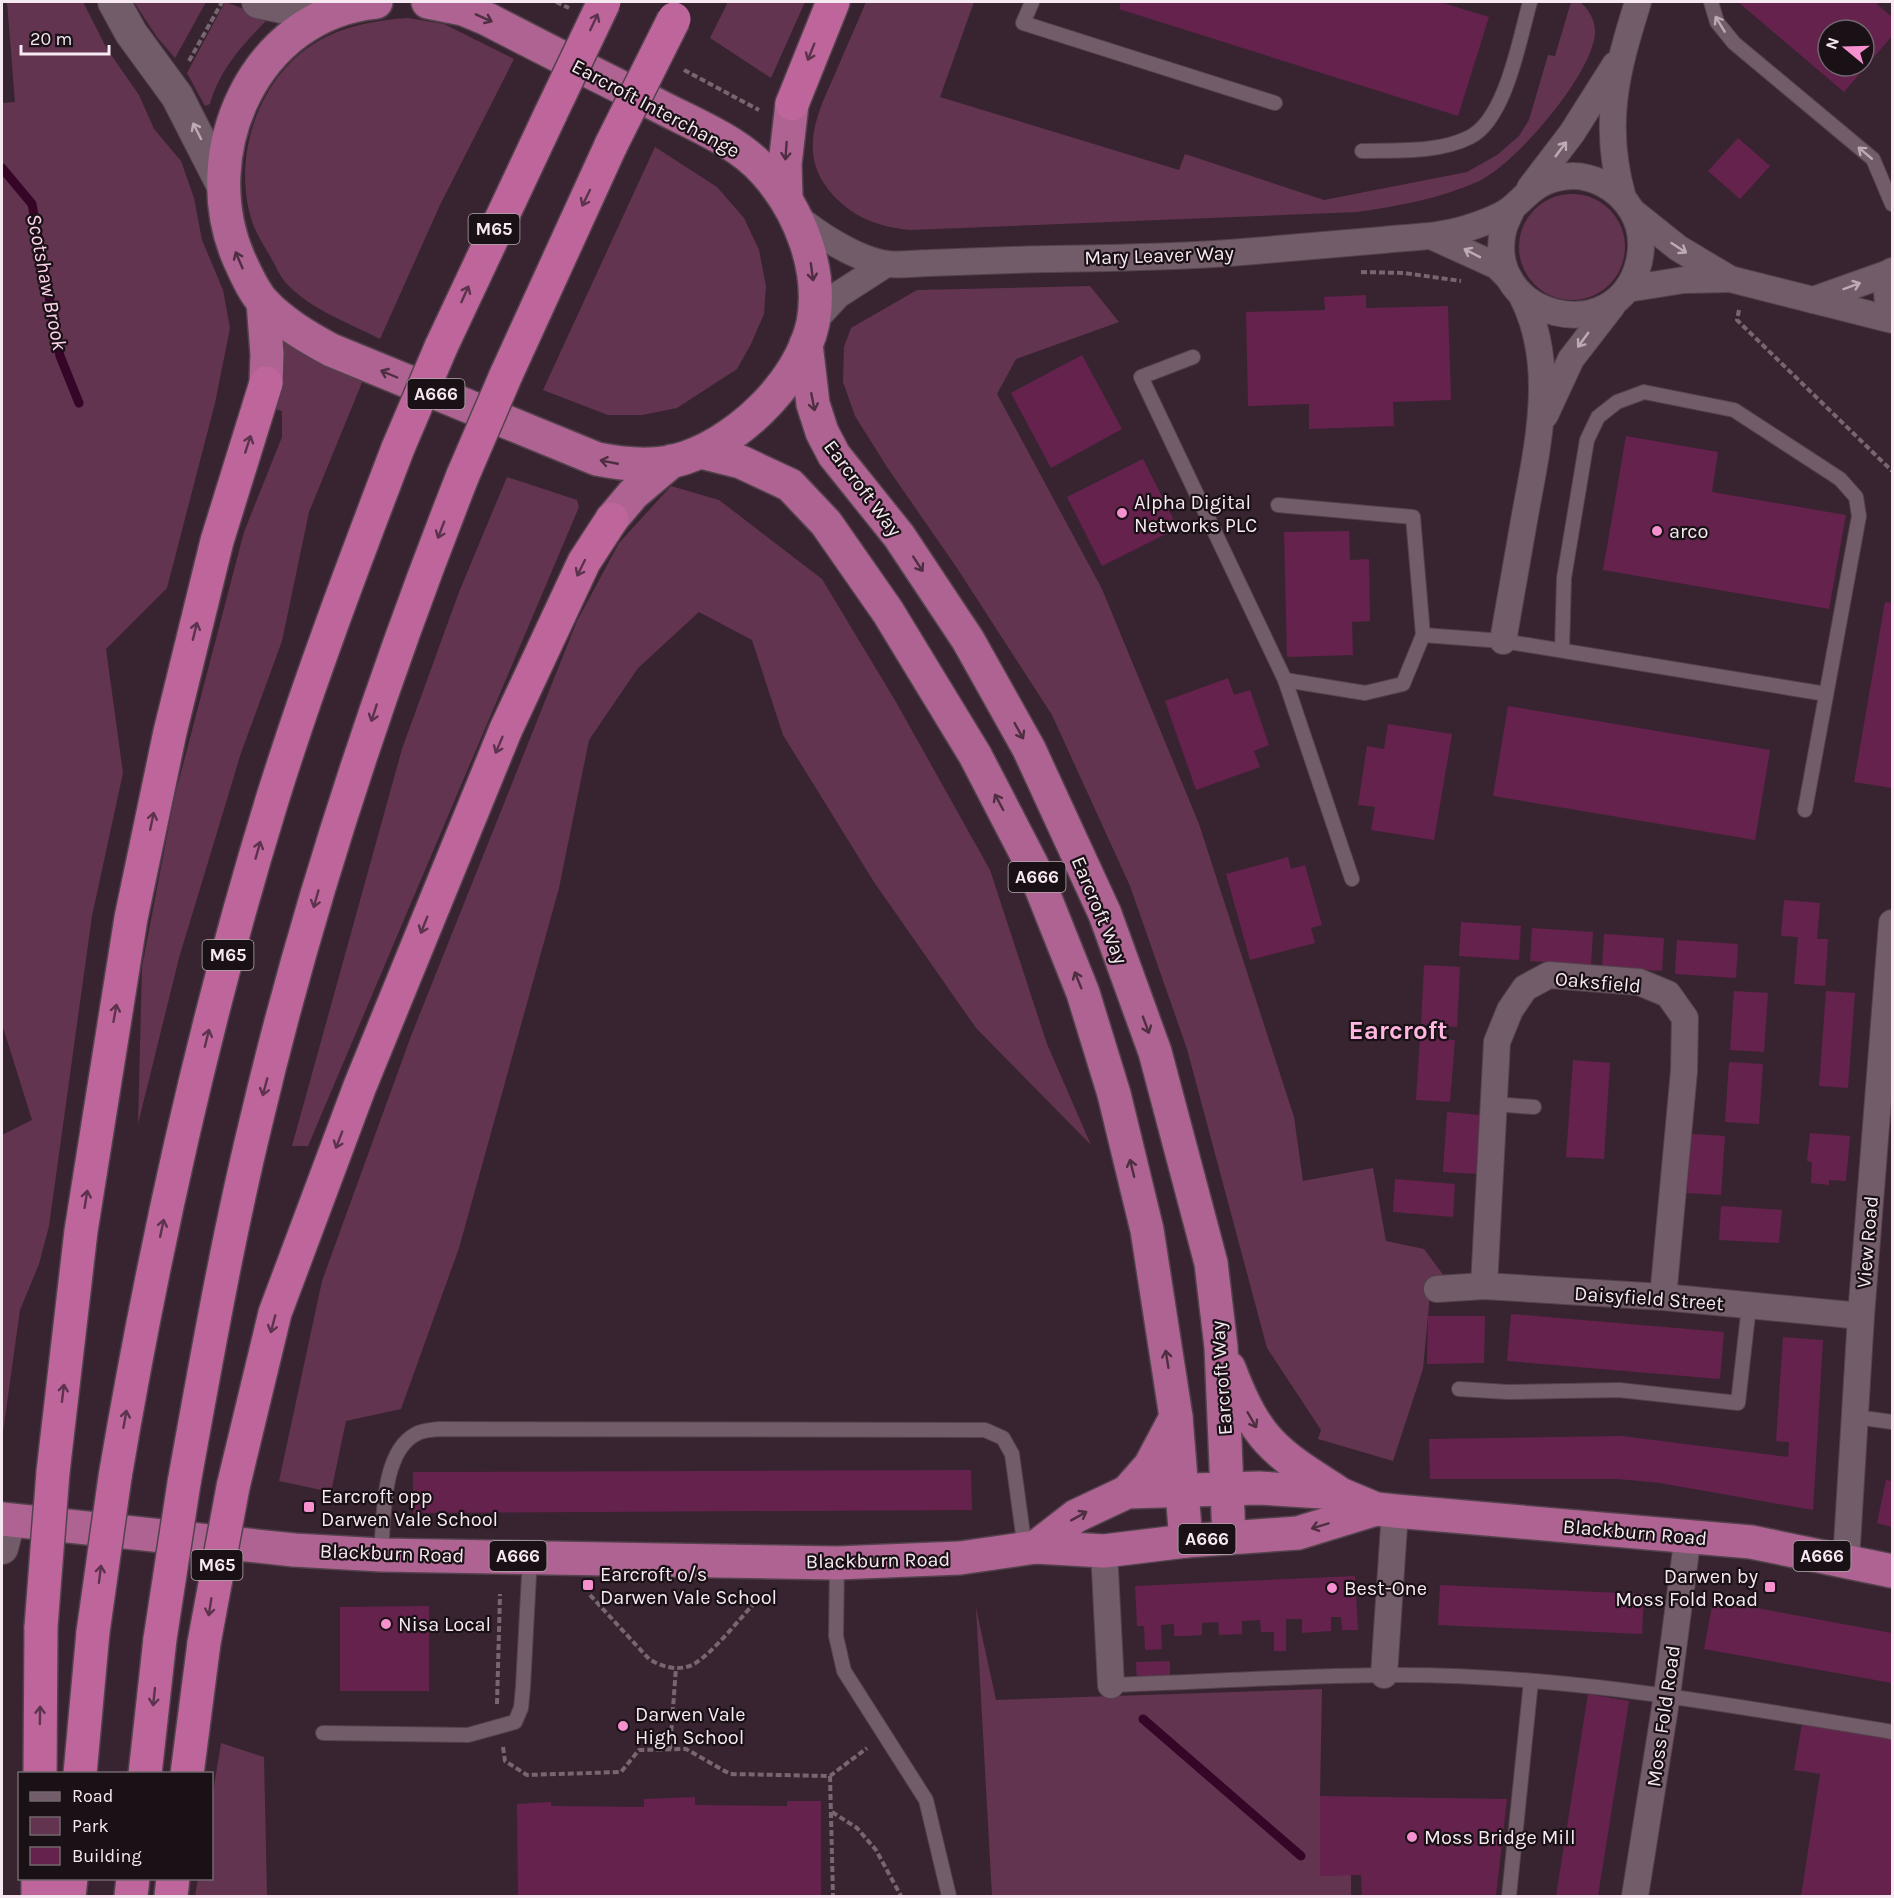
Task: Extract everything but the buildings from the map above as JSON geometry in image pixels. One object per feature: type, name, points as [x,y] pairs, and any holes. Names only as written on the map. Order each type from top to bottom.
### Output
[{"type":"highway","name":"A666","points":[[368,2],[329,12],[302,29],[275,53],[254,79],[236,112],[225,150],[222,184],[225,217],[234,248],[246,275],[263,302],[293,328],[331,350],[597,459],[625,465],[686,457],[741,462],[790,485],[826,523],[888,612],[975,755],[1032,865],[1083,993],[1114,1094],[1147,1230],[1176,1417],[1186,1540]]},
{"type":"highway","name":"Earcroft Interchange","points":[[187,1772],[204,1643],[233,1487],[275,1313],[360,1086],[506,729],[584,562],[612,519],[633,494],[766,405],[793,372],[809,333],[814,286],[809,250],[791,206],[764,170],[737,149],[697,126],[487,19],[463,9],[428,2]]},
{"type":"highway","points":[[791,206],[790,112],[833,2]]},
{"type":"highway","name":"M65","points":[[80,1772],[93,1632],[115,1477],[139,1340],[172,1176],[223,972],[276,786],[328,634],[398,448],[441,347],[551,113],[590,7]]},
{"type":"highway","name":"M65","points":[[145,1772],[160,1638],[184,1483],[222,1275],[256,1121],[295,969],[381,692],[463,476],[506,375],[611,145],[679,10]]},
{"type":"highway","points":[[40,1772],[41,1627],[53,1472],[81,1231],[131,918],[170,732],[217,541],[266,383],[267,354],[263,302]]},
{"type":"highway","name":"Earcroft Way","points":[[809,333],[813,404],[822,432],[834,455],[899,536],[968,640],[1029,749],[1105,914],[1155,1052],[1211,1263],[1221,1347],[1226,1444],[1225,1489],[1229,1537]]},
{"type":"highway","points":[[1221,1347],[1244,1405],[1266,1441],[1286,1458],[1338,1492]]},
{"type":"highway","points":[[1127,1492],[1150,1466],[1176,1417]]},
{"type":"highway","name":"Blackburn Road","points":[[1030,1548],[1076,1516],[1127,1492],[1225,1489],[1338,1492],[1385,1510],[1751,1542],[1893,1571]]},
{"type":"highway","name":"Blackburn Road","points":[[4,1529],[381,1555],[837,1563],[960,1558],[1030,1548],[1104,1551],[1186,1540],[1298,1533],[1385,1510]]},
{"type":"highway","points":[[38,1880],[38,1896]]},
{"type":"highway","points":[[69,1896],[71,1880]]},
{"type":"highway","points":[[132,1896],[134,1880]]},
{"type":"highway","points":[[171,1896],[173,1880]]},
{"type":"street","points":[[114,2],[131,33],[177,96],[222,184]]},
{"type":"street","points":[[258,2],[292,9],[329,12]]},
{"type":"street","points":[[1541,426],[1571,359],[1594,325],[1624,292],[1637,271],[1641,252],[1640,231],[1628,205],[1612,146],[1613,108],[1620,57],[1637,2]]},
{"type":"street","points":[[1503,641],[1541,426],[1538,347],[1534,324],[1502,255],[1503,231],[1518,202],[1572,134],[1620,57]]},
{"type":"street","points":[[1518,202],[1542,182],[1563,176],[1585,177],[1605,184],[1678,248],[1737,281]]},
{"type":"street","name":"Mary Leaver Way","points":[[791,206],[831,242],[886,264],[1231,253],[1446,235],[1467,228],[1518,202]]},
{"type":"street","name":"Mary Leaver Way","points":[[1431,236],[1497,266],[1516,287]]},
{"type":"street","points":[[809,333],[838,295],[886,264]]},
{"type":"street","points":[[1813,300],[1892,271]]},
{"type":"street","points":[[1892,271],[1887,284],[1887,297],[1893,313]]},
{"type":"street","points":[[1516,287],[1540,309],[1561,315],[1583,315],[1603,308],[1624,292],[1684,280],[1737,281],[1893,320]]},
{"type":"street","name":"View Road","points":[[1846,1561],[1861,1316],[1893,923]]},
{"type":"street","name":"Oaksfield","points":[[1484,1286],[1497,1042],[1510,1010],[1525,988],[1549,975],[1639,982],[1668,994],[1685,1017],[1684,1071],[1663,1297]]},
{"type":"street","name":"Daisyfield Street","points":[[1437,1289],[1484,1286],[1663,1297],[1861,1316]]},
{"type":"street","points":[[1384,1675],[1385,1510]]},
{"type":"street","name":"Moss Fold Road","points":[[1635,1896],[1667,1695],[1688,1535]]},
{"type":"street","points":[[1104,1551],[1111,1685]]},
{"type":"lane","points":[[1032,2],[1023,22],[1275,103]]},
{"type":"lane","points":[[1362,151],[1428,147],[1472,137],[1492,114],[1502,95],[1530,2]]},
{"type":"lane","points":[[1711,2],[1717,22],[1734,43],[1873,159],[1893,204]]},
{"type":"lane","points":[[1193,357],[1141,377],[1286,680],[1352,879]]},
{"type":"lane","points":[[1562,650],[1564,578],[1587,440],[1598,417],[1617,402],[1644,392],[1734,410],[1839,479],[1856,497],[1859,516],[1805,810]]},
{"type":"lane","points":[[1278,504],[1413,517],[1423,634],[1403,684],[1365,693],[1286,680]]},
{"type":"lane","points":[[1423,634],[1503,641],[1826,693]]},
{"type":"lane","points":[[1494,1104],[1534,1107]]},
{"type":"lane","points":[[1459,1389],[1508,1392],[1619,1390],[1738,1403],[1749,1306]]},
{"type":"lane","points":[[1856,1417],[1893,1422]]},
{"type":"lane","points":[[381,1555],[390,1468],[399,1449],[416,1433],[439,1429],[985,1430],[1003,1438],[1012,1454],[1030,1548]]},
{"type":"lane","points":[[323,1733],[468,1735],[515,1722],[521,1708],[530,1556]]},
{"type":"lane","points":[[837,1563],[837,1636],[844,1671],[926,1800],[949,1896]]},
{"type":"lane","points":[[1111,1685],[1384,1675],[1531,1681],[1667,1695],[1893,1732]]},
{"type":"lane","points":[[1509,1896],[1531,1681]]},
{"type":"path","points":[[556,2],[590,7]]},
{"type":"path","points":[[678,67],[760,110],[790,112]]},
{"type":"path","points":[[1353,272],[1404,273],[1467,282]]},
{"type":"path","points":[[1737,281],[1737,320],[1893,471]]},
{"type":"path","points":[[500,1594],[497,1702],[500,1727],[506,1761],[527,1775],[621,1772],[639,1750],[686,1749],[730,1774],[830,1776],[883,1735]]},
{"type":"path","points":[[590,1595],[649,1659],[661,1666],[676,1668],[693,1664],[701,1658],[758,1599]]},
{"type":"path","points":[[670,1749],[676,1668]]},
{"type":"path","points":[[830,1776],[833,1896]]},
{"type":"path","points":[[831,1812],[857,1828],[876,1850],[901,1896]]},
{"type":"green space","points":[[7,2],[83,2],[107,49],[139,95],[154,129],[181,161],[194,198],[202,240],[223,290],[230,328],[215,403],[167,588],[106,649],[123,773],[92,916],[49,1226],[39,1264],[20,1310],[3,1432],[2,1135],[32,1120],[2,1024],[2,103],[15,102]]},
{"type":"green space","points":[[134,2],[206,2],[175,58],[157,37]]},
{"type":"green space","points":[[225,2],[264,16],[266,21],[232,59],[219,80],[210,104],[205,106],[187,73]]},
{"type":"green space","points":[[728,2],[805,2],[771,78],[710,38]]},
{"type":"green space","points":[[866,2],[974,2],[940,97],[1179,170],[1185,154],[1324,200],[1467,172],[1497,155],[1519,136],[1529,120],[1548,55],[1555,56],[1571,2],[1580,2],[1586,8],[1593,20],[1595,34],[1590,52],[1566,95],[1530,139],[1511,158],[1477,182],[1433,197],[1357,212],[910,230],[872,222],[847,208],[826,186],[817,170],[813,155],[813,139],[821,107]]},
{"type":"green space","points":[[408,18],[444,24],[514,59],[440,205],[380,339],[307,301],[286,283],[253,224],[247,198],[245,170],[256,116],[268,91],[285,69],[305,50],[328,36],[348,28],[377,21]]},
{"type":"green space","points":[[655,147],[717,187],[744,218],[759,250],[766,286],[764,314],[737,369],[677,408],[642,415],[608,415],[543,390]]},
{"type":"green space","points":[[1572,194],[1592,198],[1609,210],[1621,227],[1625,247],[1621,267],[1609,284],[1592,296],[1572,300],[1552,296],[1535,284],[1523,267],[1519,247],[1523,227],[1535,210],[1552,198]]},
{"type":"green space","points":[[1090,286],[1119,322],[1016,359],[997,394],[1102,589],[1199,824],[1294,1117],[1303,1181],[1373,1168],[1386,1241],[1424,1249],[1444,1276],[1430,1294],[1423,1369],[1393,1461],[1318,1439],[1321,1430],[1267,1348],[1187,1049],[1130,886],[1052,715],[957,568],[887,467],[855,416],[843,382],[844,347],[851,328],[917,290]]},
{"type":"green space","points":[[283,341],[305,355],[363,380],[309,512],[282,641],[241,753],[179,958],[138,1124],[142,967],[174,799],[244,532],[282,437],[282,411],[275,409],[282,388]]},
{"type":"green space","points":[[507,477],[577,500],[579,507],[308,1146],[292,1146],[402,749],[459,592]]},
{"type":"green space","points":[[671,486],[719,500],[822,579],[896,702],[990,870],[1047,1044],[1091,1145],[976,1028],[874,882],[783,735],[752,640],[699,612],[638,668],[589,740],[559,888],[459,1248],[401,1409],[346,1421],[331,1492],[279,1481],[322,1281],[411,1036],[577,621],[619,543]]},
{"type":"green space","points":[[976,1608],[996,1700],[1322,1689],[1320,1796],[1351,1875],[1351,1896],[992,1896]]},
{"type":"green space","points":[[221,1743],[264,1757],[267,1896],[195,1896],[198,1880],[213,1880],[213,1793]]},
{"type":"waterway","name":"Scotshaw Brook","points":[[2,168],[32,204],[60,356],[79,403]]},
{"type":"waterway","points":[[1143,1719],[1301,1856]]},
{"type":"place","name":"Alpha Digital Networks PLC","points":[[1122,513]]},
{"type":"place","name":"arco","points":[[1657,531]]},
{"type":"place","name":"Earcroft opp Darwen Vale School","points":[[309,1507]]},
{"type":"place","name":"Earcroft o/s Darwen Vale School","points":[[588,1585]]},
{"type":"place","name":"Darwen by Moss Fold Road","points":[[1770,1587]]},
{"type":"place","name":"Best-One","points":[[1332,1588]]},
{"type":"place","name":"Nisa Local","points":[[386,1624]]},
{"type":"place","name":"Darwen Vale High School","points":[[623,1726]]},
{"type":"place","name":"Moss Bridge Mill","points":[[1412,1837]]},
{"type":"district","name":"Earcroft","points":[[1398,1030]]}]
